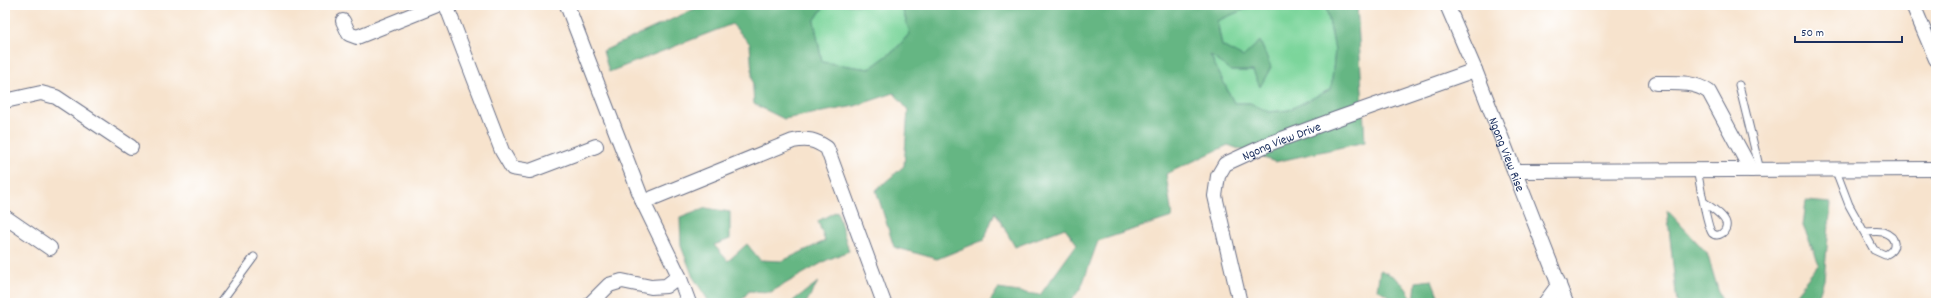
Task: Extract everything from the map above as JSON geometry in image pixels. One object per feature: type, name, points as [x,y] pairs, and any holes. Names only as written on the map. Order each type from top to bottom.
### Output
[{"type":"street","points":[[343,21],[349,34],[357,37],[436,5]]},
{"type":"street","points":[[446,5],[502,151],[512,168],[530,170],[596,146]]},
{"type":"street","points":[[567,5],[643,202],[679,276],[689,303]]},
{"type":"street","name":"Ngong View Rise","points":[[1447,5],[1475,70],[1566,303]]},
{"type":"street","points":[[1913,5],[1936,59]]},
{"type":"street","name":"Ngong View Drive","points":[[1240,303],[1215,196],[1218,176],[1225,164],[1271,144],[1336,119],[1475,70]]},
{"type":"street","points":[[1656,83],[1690,84],[1701,87],[1709,92],[1755,170]]},
{"type":"street","points":[[5,101],[41,93],[56,97],[131,147]]},
{"type":"street","points":[[643,202],[793,141],[804,138],[815,140],[827,148],[884,303]]},
{"type":"street","points":[[1514,170],[1936,169]]},
{"type":"street","points":[[5,217],[50,248]]},
{"type":"street","points":[[591,303],[609,285],[622,281],[651,287],[666,286],[679,276]]},
{"type":"street","points":[[1545,303],[1559,284]]},
{"type":"lane","points":[[1739,86],[1755,170]]},
{"type":"lane","points":[[1697,169],[1704,202]]},
{"type":"lane","points":[[1836,170],[1849,205],[1864,232]]},
{"type":"lane","points":[[220,303],[254,257]]},
{"type":"green space","points":[[703,5],[825,5],[814,21],[822,62],[869,69],[895,50],[910,33],[902,8],[899,5],[1255,5],[1217,21],[1222,46],[1243,57],[1260,41],[1271,67],[1260,87],[1253,71],[1231,71],[1210,55],[1234,103],[1250,103],[1269,112],[1289,110],[1331,89],[1335,50],[1326,5],[1357,5],[1365,142],[1275,162],[1228,145],[1166,174],[1172,217],[1098,241],[1081,288],[1069,303],[989,303],[998,289],[1040,295],[1077,244],[1065,228],[1015,247],[995,212],[984,240],[937,259],[894,247],[876,190],[904,166],[908,110],[894,93],[855,106],[784,119],[754,104],[750,44],[732,24],[609,72],[603,51]]},
{"type":"green space","points":[[825,5],[899,5],[902,8],[910,33],[895,50],[869,69],[822,62],[814,21]]},
{"type":"green space","points":[[1255,5],[1326,5],[1335,50],[1331,89],[1289,110],[1269,112],[1250,103],[1234,103],[1209,54],[1231,71],[1253,71],[1260,86],[1260,41],[1243,58],[1222,46],[1217,20]]},
{"type":"green space","points":[[1806,201],[1831,203],[1824,280],[1816,303],[1782,303],[1794,296],[1819,264],[1803,226]]},
{"type":"green space","points":[[706,208],[730,212],[730,239],[714,245],[728,261],[747,244],[760,260],[782,261],[825,241],[818,221],[837,211],[849,251],[827,260],[771,292],[749,291],[739,303],[710,303],[693,277],[681,246],[680,218]]},
{"type":"green space","points":[[1667,210],[1707,253],[1722,303],[1677,303]]},
{"type":"green space","points":[[1380,270],[1401,282],[1408,291],[1414,303],[1402,303],[1377,289]]},
{"type":"green space","points":[[1432,280],[1441,303],[1414,303],[1416,282]]},
{"type":"green space","points":[[818,282],[806,303],[792,303],[794,300]]}]
